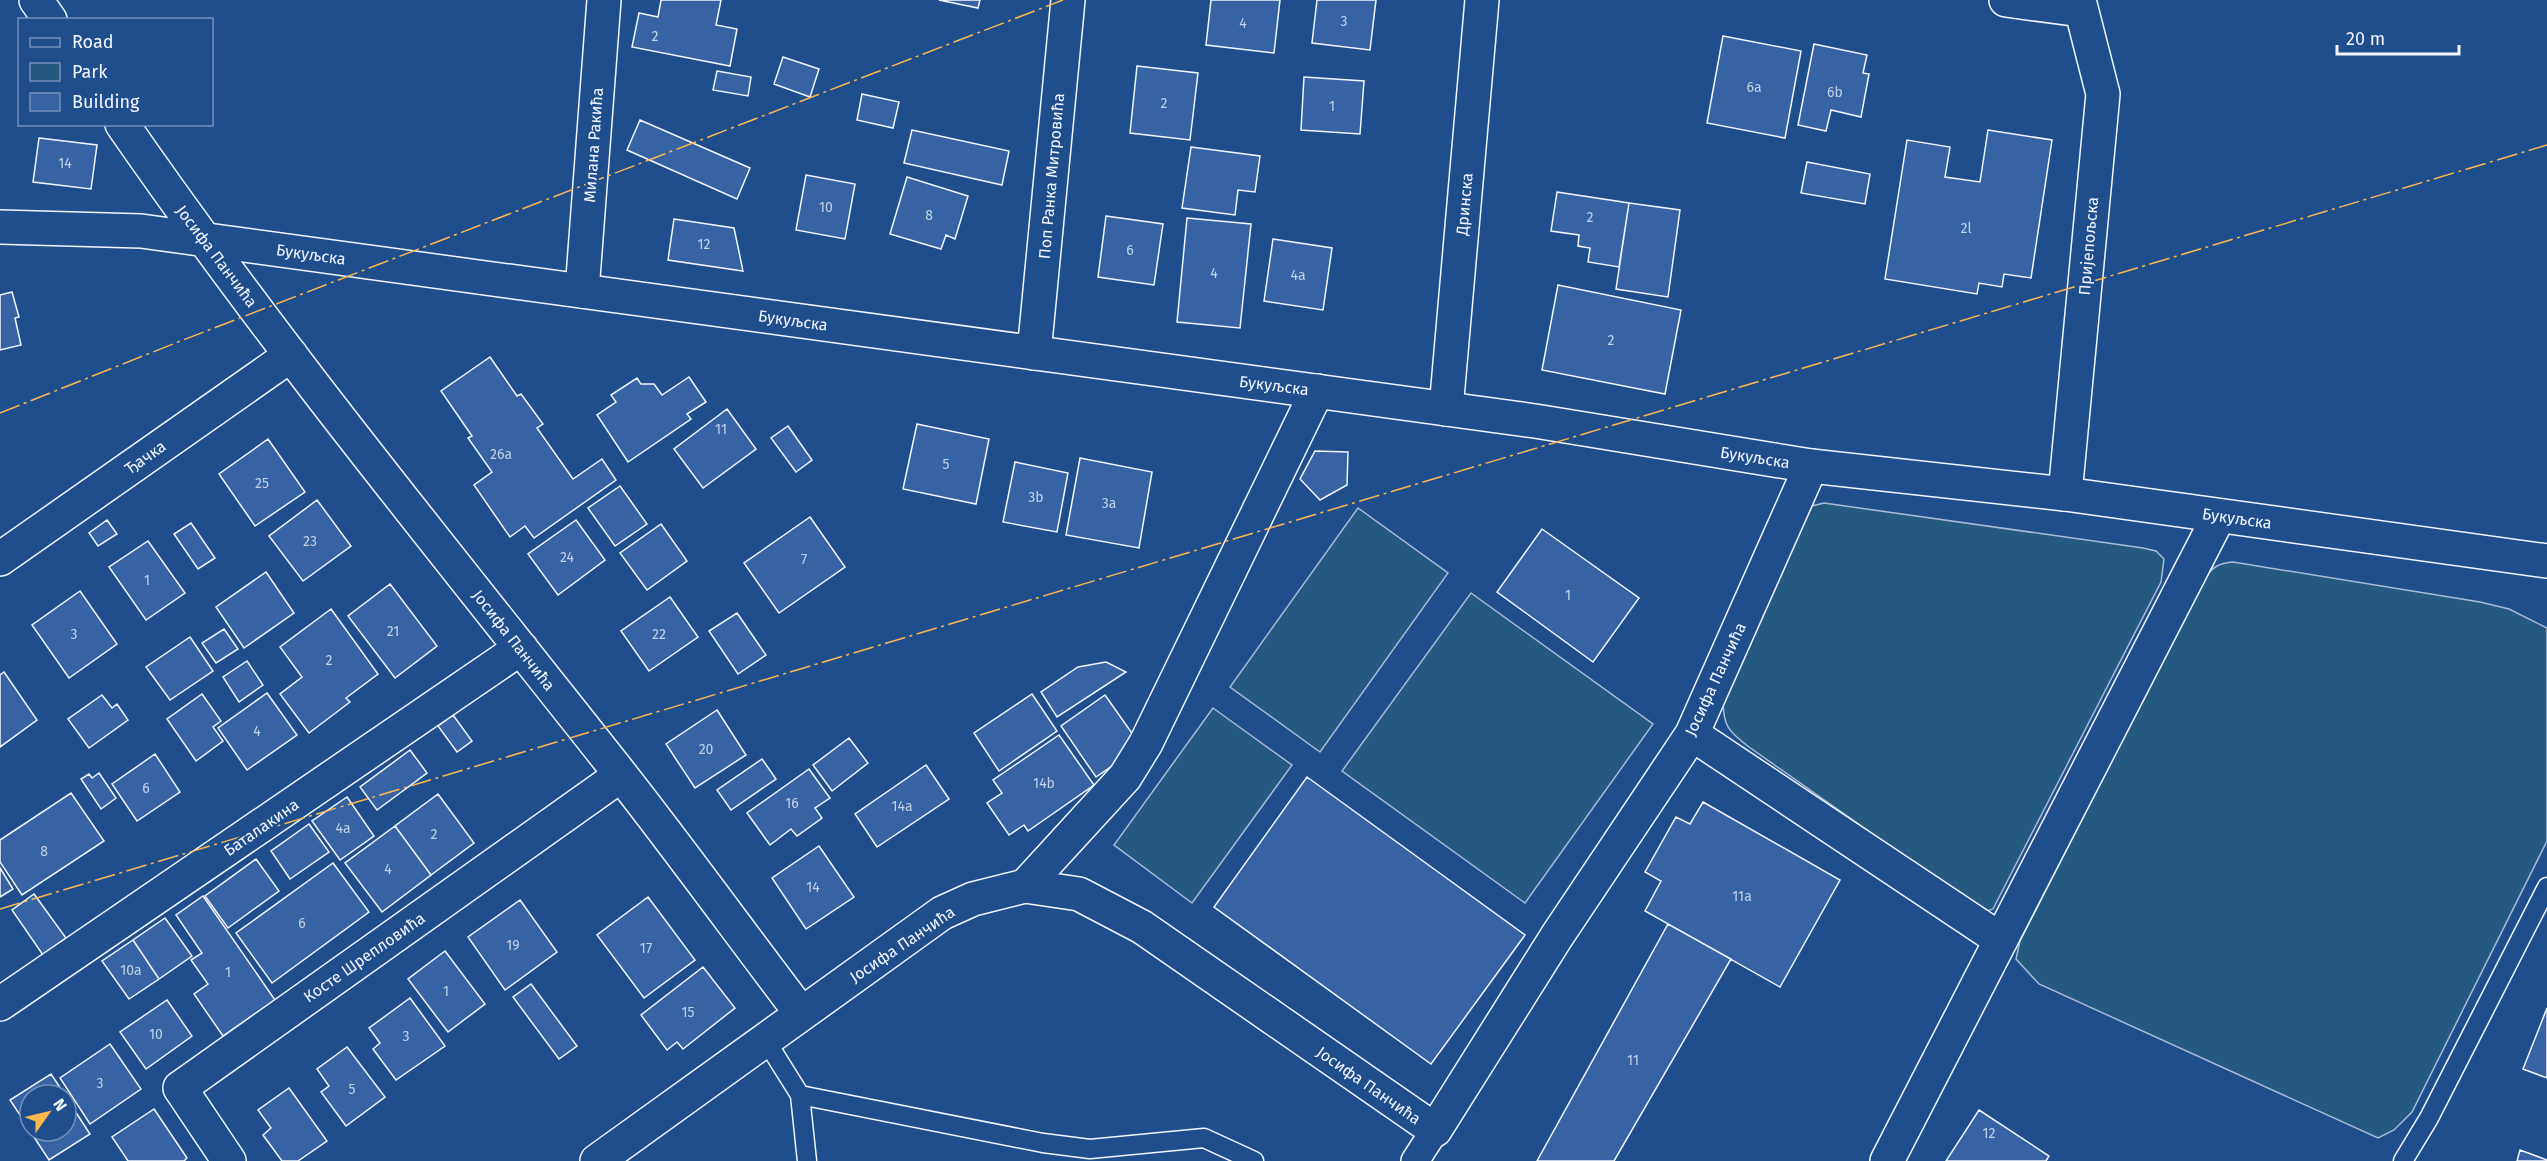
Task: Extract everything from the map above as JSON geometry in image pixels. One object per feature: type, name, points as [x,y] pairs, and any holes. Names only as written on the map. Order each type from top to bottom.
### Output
[{"type":"street","points":[[36,0],[49,18]]},
{"type":"street","name":"Милана Ракића","points":[[582,291],[604,0]]},
{"type":"street","name":"Поп Ранка Митровића","points":[[1034,353],[1068,0]]},
{"type":"street","name":"Дринска","points":[[1446,409],[1482,0]]},
{"type":"street","points":[[2006,0],[2080,5]]},
{"type":"street","name":"Пријепољска","points":[[2065,494],[2103,94],[2080,5]]},
{"type":"street","name":"Јосифа Панчића","points":[[124,126],[202,239],[621,775],[801,1013],[942,913],[973,899],[1025,886],[1079,894],[1142,927],[1435,1130],[1557,936],[1692,734],[1811,466]]},
{"type":"street","name":"Букуљска","points":[[0,226],[141,231],[202,239],[1446,409],[1811,466],[2065,494],[2547,561]]},
{"type":"street","name":"Ђачка","points":[[0,559],[291,355]]},
{"type":"street","points":[[1025,886],[1125,777],[1146,744],[1317,391]]},
{"type":"street","points":[[1887,1161],[2219,516]]},
{"type":"street","name":"Баталакина","points":[[0,1004],[520,648]]},
{"type":"street","points":[[1692,734],[2001,940]]},
{"type":"street","name":"Косте Шрепловића","points":[[230,1161],[180,1088],[621,775]]},
{"type":"street","points":[[597,1161],[801,1013]]},
{"type":"street","points":[[1415,1161],[1435,1130]]},
{"type":"lane","points":[[2403,1161],[2429,1118],[2547,887]]},
{"type":"lane","points":[[765,1039],[800,1095],[807,1161]]},
{"type":"lane","points":[[800,1095],[1043,1143],[1089,1149],[1204,1138],[1254,1161]]},
{"type":"green space","points":[[1824,503],[2143,548],[2156,551],[2164,559],[2161,582],[1993,909],[1984,912],[1975,906],[1749,747],[1728,727],[1724,716],[1723,699],[1804,519],[1812,506]]},
{"type":"green space","points":[[1358,508],[1448,573],[1320,752],[1230,687]]},
{"type":"green space","points":[[2233,562],[2480,602],[2509,609],[2547,628],[2547,841],[2412,1112],[2394,1130],[2378,1138],[2039,984],[2016,959],[2020,941],[2204,578],[2217,566]]},
{"type":"green space","points":[[1471,593],[1653,724],[1525,903],[1342,771]]},
{"type":"green space","points":[[1213,708],[1292,765],[1192,903],[1114,845]]},
{"type":"building","points":[[661,0],[721,0],[716,25],[737,29],[730,66],[632,47],[639,13],[658,17]]},
{"type":"building","points":[[939,0],[980,0],[978,8]]},
{"type":"building","points":[[1211,0],[1280,0],[1274,53],[1206,45]]},
{"type":"building","points":[[1317,0],[1376,0],[1370,50],[1312,43]]},
{"type":"building","points":[[1723,36],[1801,51],[1785,138],[1707,123]]},
{"type":"building","points":[[1814,44],[1867,55],[1863,73],[1869,74],[1861,117],[1831,110],[1826,131],[1798,125]]},
{"type":"building","points":[[783,57],[819,69],[810,97],[774,84]]},
{"type":"building","points":[[1137,66],[1198,73],[1190,140],[1130,133]]},
{"type":"building","points":[[717,71],[751,77],[748,96],[713,90]]},
{"type":"building","points":[[1304,77],[1364,81],[1360,134],[1301,130]]},
{"type":"building","points":[[862,94],[899,102],[893,128],[857,120]]},
{"type":"building","points":[[640,120],[750,168],[737,199],[627,150]]},
{"type":"building","points":[[912,130],[1009,151],[1002,185],[904,163]]},
{"type":"building","points":[[1988,130],[2052,140],[2031,278],[2004,274],[2002,287],[1979,283],[1977,294],[1885,279],[1907,140],[1950,147],[1945,177],[1980,182]]},
{"type":"building","points":[[39,138],[97,145],[91,189],[33,182]]},
{"type":"building","points":[[1191,147],[1260,156],[1255,192],[1238,190],[1235,215],[1182,208]]},
{"type":"building","points":[[1807,162],[1870,174],[1865,204],[1801,193]]},
{"type":"building","points":[[806,175],[855,184],[845,239],[796,230]]},
{"type":"building","points":[[907,177],[968,196],[955,239],[946,235],[941,249],[890,234]]},
{"type":"building","points":[[1557,192],[1629,203],[1619,267],[1588,262],[1590,248],[1578,246],[1579,235],[1551,231]]},
{"type":"building","points":[[1629,203],[1680,210],[1668,297],[1616,289]]},
{"type":"building","points":[[1106,216],[1163,224],[1154,285],[1098,277]]},
{"type":"building","points":[[1187,218],[1251,224],[1240,328],[1177,322]]},
{"type":"building","points":[[674,219],[734,228],[743,271],[668,260]]},
{"type":"building","points":[[1273,239],[1332,248],[1323,310],[1264,301]]},
{"type":"building","points":[[1558,285],[1681,310],[1665,394],[1542,370]]},
{"type":"building","points":[[12,292],[19,317],[15,318],[21,345],[0,350],[0,295]]},
{"type":"building","points":[[490,357],[517,396],[521,394],[543,424],[537,428],[573,479],[602,459],[616,480],[534,538],[525,526],[510,537],[474,485],[492,472],[468,438],[472,436],[441,391]]},
{"type":"building","points":[[689,377],[706,402],[687,414],[691,419],[628,462],[597,415],[616,402],[611,395],[637,378],[641,384],[654,384],[662,395]]},
{"type":"building","points":[[727,409],[756,449],[703,488],[674,449]]},
{"type":"building","points":[[917,424],[989,439],[976,504],[903,489]]},
{"type":"building","points":[[788,426],[812,460],[796,472],[771,438]]},
{"type":"building","points":[[268,439],[305,492],[255,526],[219,474]]},
{"type":"building","points":[[1315,451],[1348,452],[1347,485],[1320,500],[1300,479]]},
{"type":"building","points":[[1080,458],[1152,472],[1139,548],[1066,535]]},
{"type":"building","points":[[1015,462],[1068,473],[1057,532],[1003,522]]},
{"type":"building","points":[[620,486],[647,524],[615,546],[588,508]]},
{"type":"building","points":[[317,500],[351,546],[303,581],[269,536]]},
{"type":"building","points":[[810,517],[845,567],[779,613],[744,563]]},
{"type":"building","points":[[107,520],[117,534],[98,546],[89,533]]},
{"type":"building","points":[[576,520],[605,560],[558,595],[528,554]]},
{"type":"building","points":[[191,523],[215,558],[198,569],[174,534]]},
{"type":"building","points":[[661,524],[687,561],[647,590],[620,553]]},
{"type":"building","points":[[1542,529],[1639,598],[1593,662],[1497,592]]},
{"type":"building","points":[[148,541],[185,593],[146,620],[109,567]]},
{"type":"building","points":[[266,572],[294,613],[244,648],[216,607]]},
{"type":"building","points":[[390,584],[437,646],[395,678],[348,616]]},
{"type":"building","points":[[80,591],[117,644],[69,678],[32,625]]},
{"type":"building","points":[[670,597],[698,637],[649,671],[621,631]]},
{"type":"building","points":[[331,609],[378,674],[346,698],[350,702],[309,733],[280,694],[302,677],[280,647]]},
{"type":"building","points":[[737,613],[766,655],[738,674],[709,631]]},
{"type":"building","points":[[224,629],[238,649],[216,663],[202,643]]},
{"type":"building","points":[[190,637],[213,671],[170,700],[146,667]]},
{"type":"building","points":[[247,661],[263,685],[239,702],[223,677]]},
{"type":"building","points":[[1106,662],[1126,672],[1057,717],[1041,692],[1078,667]]},
{"type":"building","points":[[4,672],[37,720],[0,747],[0,675]]},
{"type":"building","points":[[267,693],[297,735],[247,770],[218,728]]},
{"type":"building","points":[[202,694],[221,721],[213,727],[223,741],[196,761],[167,719]]},
{"type":"building","points":[[1032,694],[1057,731],[999,771],[974,733]]},
{"type":"building","points":[[102,695],[112,708],[117,704],[128,720],[89,748],[68,719]]},
{"type":"building","points":[[1105,695],[1141,746],[1096,777],[1061,726]]},
{"type":"building","points":[[717,710],[746,755],[695,788],[666,744]]},
{"type":"building","points":[[453,715],[472,741],[457,752],[438,726]]},
{"type":"building","points":[[1059,735],[1094,785],[1028,831],[1024,825],[1009,835],[987,803],[1002,793],[993,780]]},
{"type":"building","points":[[849,738],[868,763],[832,791],[813,765]]},
{"type":"building","points":[[410,750],[427,773],[377,810],[360,787]]},
{"type":"building","points":[[155,754],[180,792],[137,821],[112,784]]},
{"type":"building","points":[[762,759],[776,779],[731,810],[717,790]]},
{"type":"building","points":[[926,765],[949,799],[877,847],[855,814]]},
{"type":"building","points":[[809,769],[830,798],[815,808],[822,818],[797,836],[791,829],[770,845],[747,813]]},
{"type":"building","points":[[99,773],[116,798],[101,809],[81,779],[89,774],[92,778]]},
{"type":"building","points":[[1307,777],[1525,935],[1431,1064],[1214,907]]},
{"type":"building","points":[[71,793],[104,841],[22,895],[0,862],[0,840]]},
{"type":"building","points":[[438,794],[474,843],[431,875],[395,826]]},
{"type":"building","points":[[347,797],[374,836],[340,860],[312,821]]},
{"type":"building","points":[[1703,802],[1840,880],[1780,987],[1645,911],[1661,881],[1645,872],[1676,817],[1690,824]]},
{"type":"building","points":[[309,824],[329,852],[290,879],[271,851]]},
{"type":"building","points":[[395,826],[431,875],[382,912],[345,863]]},
{"type":"building","points":[[819,846],[854,897],[806,929],[772,878]]},
{"type":"building","points":[[256,859],[279,891],[228,928],[205,896]]},
{"type":"building","points":[[333,863],[369,912],[272,983],[236,933]]},
{"type":"building","points":[[0,868],[13,889],[0,897]]},
{"type":"building","points":[[34,894],[66,938],[43,955],[12,910]]},
{"type":"building","points":[[203,896],[275,1000],[223,1036],[194,994],[208,984],[191,960],[202,953],[176,915]]},
{"type":"building","points":[[648,897],[695,960],[644,998],[597,935]]},
{"type":"building","points":[[520,900],[557,952],[505,990],[468,937]]},
{"type":"building","points":[[165,918],[192,956],[159,979],[133,940]]},
{"type":"building","points":[[1668,924],[1731,959],[1614,1161],[1537,1161]]},
{"type":"building","points":[[133,940],[159,979],[129,999],[102,961]]},
{"type":"building","points":[[445,951],[485,1004],[448,1032],[408,979]]},
{"type":"building","points":[[703,967],[735,1008],[683,1049],[677,1042],[667,1050],[641,1015]]},
{"type":"building","points":[[531,984],[577,1046],[559,1059],[513,997]]},
{"type":"building","points":[[410,998],[445,1046],[396,1080],[373,1049],[380,1043],[369,1028]]},
{"type":"building","points":[[167,1000],[192,1036],[146,1069],[120,1032]]},
{"type":"building","points":[[2547,1008],[2547,1078],[2523,1069]]},
{"type":"building","points":[[110,1044],[141,1089],[90,1124],[78,1106],[78,1083],[63,1083],[60,1078]]},
{"type":"building","points":[[347,1047],[385,1097],[346,1126],[321,1092],[329,1086],[317,1069]]},
{"type":"building","points":[[51,1074],[57,1083],[37,1083]]},
{"type":"building","points":[[289,1088],[327,1141],[298,1161],[282,1161],[263,1135],[271,1128],[258,1110]]},
{"type":"building","points":[[18,1095],[18,1112],[10,1100]]},
{"type":"building","points":[[154,1109],[187,1158],[184,1161],[128,1161],[112,1137]]},
{"type":"building","points":[[1979,1110],[2049,1156],[2046,1161],[1946,1161]]},
{"type":"building","points":[[78,1116],[90,1134],[78,1142]]},
{"type":"building","points":[[38,1143],[76,1143],[49,1160]]},
{"type":"building","points":[[2520,1150],[2547,1160],[2547,1161],[2517,1161]]},
{"type":"power","points":[[0,413],[1063,0]]},
{"type":"power","points":[[0,909],[2547,145]]}]
